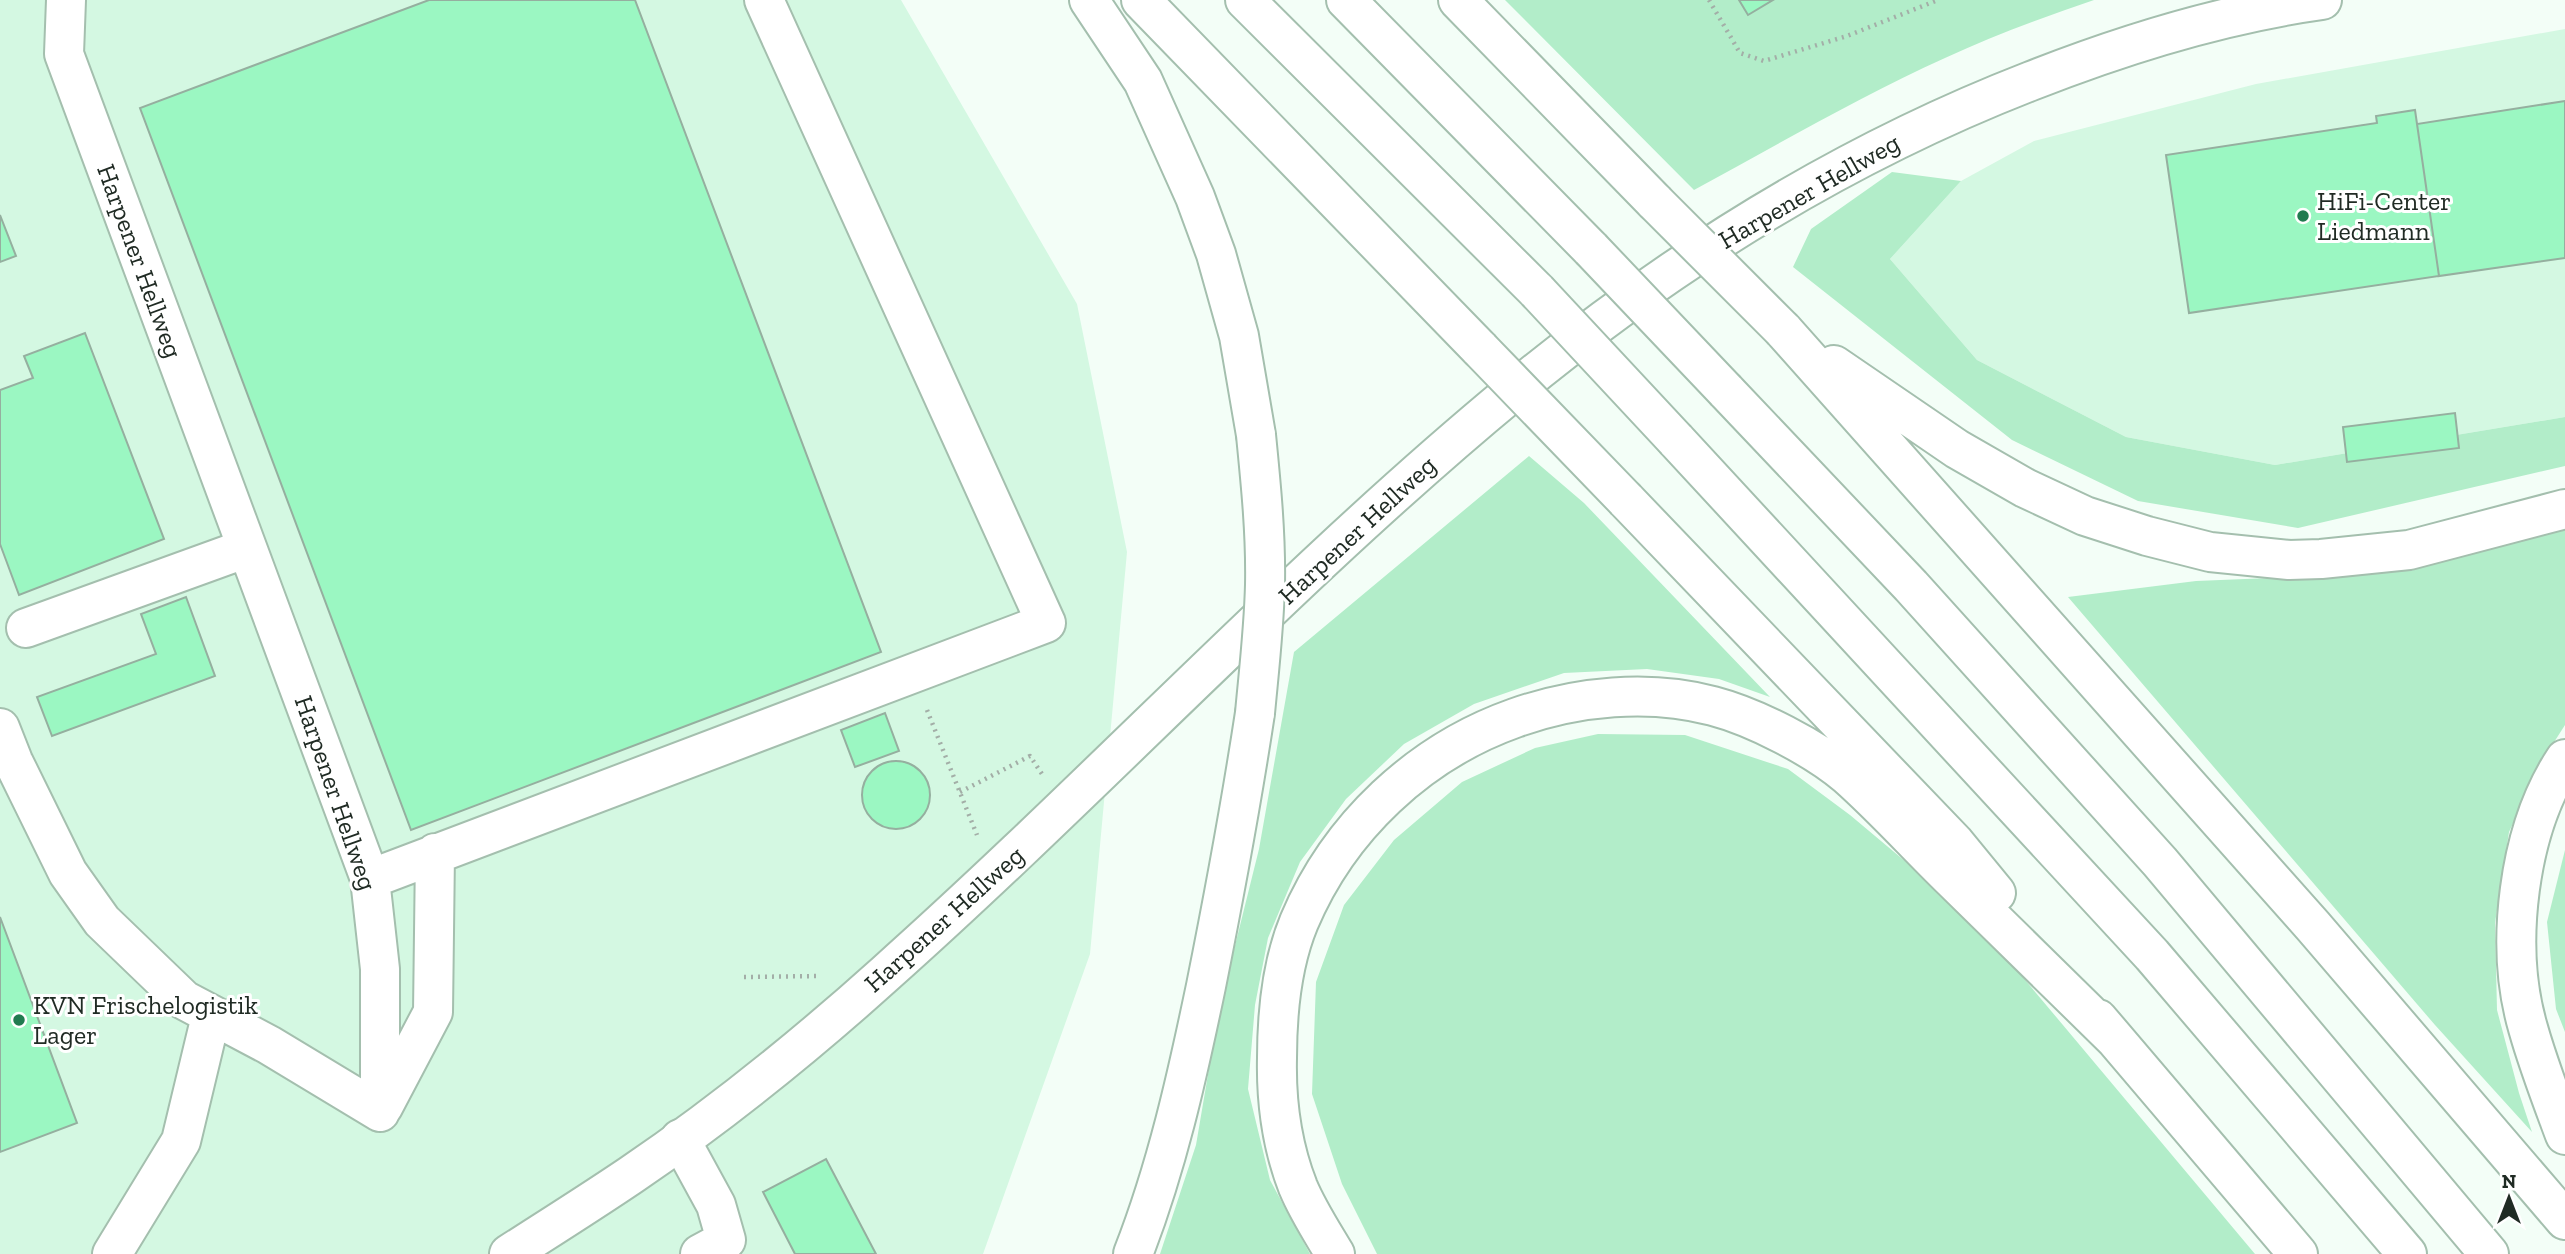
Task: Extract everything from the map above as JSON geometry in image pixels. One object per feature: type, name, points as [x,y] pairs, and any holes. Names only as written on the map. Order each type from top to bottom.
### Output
[{"type":"main road","name":"Harpener Hellweg","points":[[66,0],[64,54],[370,879],[380,969],[380,1112]]},
{"type":"main road","points":[[370,879],[1046,622],[764,0]]},
{"type":"main road","points":[[1089,0],[1143,80],[1195,197],[1216,254],[1240,336],[1256,435],[1262,494],[1265,582],[1263,636],[1241,808],[1191,1062],[1172,1135],[1133,1254]]},
{"type":"main road","points":[[1141,0],[1955,843],[2115,1039],[2298,1254]]},
{"type":"main road","points":[[1245,0],[1537,291],[1676,440],[2152,955],[2407,1254]]},
{"type":"main road","points":[[1346,0],[1591,249],[1912,586],[2160,862],[2489,1254]]},
{"type":"main road","points":[[1458,0],[1783,330],[2313,926],[2565,1220]]},
{"type":"main road","name":"Harpener Hellweg","points":[[509,1254],[632,1174],[763,1078],[883,975],[993,875],[1425,467],[1525,382],[1610,317],[1705,251],[1802,191],[1859,160],[1913,132],[2020,85],[2096,55],[2199,24],[2322,0]]},
{"type":"main road","points":[[1783,330],[1956,449],[2025,488],[2085,516],[2147,537],[2210,552],[2289,560],[2398,552],[2565,509]]},
{"type":"main road","points":[[26,628],[247,548]]},
{"type":"main road","points":[[1335,1254],[1298,1188],[1284,1143],[1276,1094],[1277,1031],[1285,969],[1299,922],[1323,876],[1358,827],[1385,796],[1416,770],[1454,744],[1500,723],[1543,708],[1590,699],[1629,697],[1681,700],[1714,706],[1773,728],[1846,775],[2115,1039]]},
{"type":"main road","points":[[0,728],[13,761],[68,873],[102,921],[184,1000],[269,1045],[380,1112],[433,1012],[435,853]]},
{"type":"main road","points":[[2565,759],[2556,773],[2539,814],[2524,859],[2517,916],[2518,972],[2527,1026],[2565,1135]]},
{"type":"main road","points":[[113,1254],[181,1141],[211,1016]]},
{"type":"main road","points":[[680,1139],[716,1205],[726,1240],[700,1254]]},
{"type":"path","points":[[1709,0],[1741,53],[1764,61],[1847,36],[1938,0]]},
{"type":"path","points":[[913,673],[993,875]]},
{"type":"path","points":[[960,792],[1030,755],[1064,808]]},
{"type":"path","points":[[744,976],[883,975]]},
{"type":"shaded area","points":[[0,0],[901,0],[1077,304],[1127,552],[1090,954],[983,1254],[0,1254]]},
{"type":"shaded area","points":[[1505,0],[2094,0],[2000,34],[1913,73],[1694,190]]},
{"type":"shaded area","points":[[2565,29],[2565,417],[2275,465],[2126,437],[1977,360],[1890,259],[1961,181],[2034,141],[2256,84]]},
{"type":"shaded area","points":[[1892,172],[1961,181],[1890,259],[1977,360],[2126,437],[2275,465],[2565,417],[2565,466],[2298,528],[2138,501],[2012,440],[1793,267],[1811,229]]},
{"type":"shaded area","points":[[1529,456],[1584,503],[1770,697],[1719,679],[1647,669],[1564,673],[1474,704],[1404,744],[1346,799],[1300,862],[1268,938],[1255,1005],[1248,1089],[1270,1180],[1310,1254],[1160,1254],[1196,1145],[1219,1010],[1259,849],[1294,652]]},
{"type":"shaded area","points":[[2565,527],[2565,725],[2542,761],[2509,832],[2495,923],[2497,1010],[2532,1132],[2435,1025],[2068,597],[2196,581],[2365,574]]},
{"type":"shaded area","points":[[1598,734],[1685,735],[1788,769],[1850,815],[1974,919],[2255,1254],[1377,1254],[1342,1184],[1312,1094],[1316,982],[1344,905],[1394,840],[1462,782],[1535,748]]},
{"type":"shaded area","points":[[2565,850],[2565,1032],[2556,1009],[2547,922]]},
{"type":"building","points":[[429,0],[635,0],[881,652],[411,830],[140,108]]},
{"type":"building","points":[[1739,0],[1773,0],[1748,15]]},
{"type":"building","points":[[2565,101],[2565,258],[2439,276],[2417,124]]},
{"type":"building","name":"HiFi-Center Liedmann","points":[[2415,110],[2439,276],[2189,313],[2166,155],[2377,123],[2376,116]]},
{"type":"building","points":[[0,215],[16,256],[0,262]]},
{"type":"building","points":[[85,333],[164,539],[19,595],[0,544],[0,390],[33,378],[24,356]]},
{"type":"building","points":[[2455,413],[2459,448],[2347,462],[2343,427]]},
{"type":"building","points":[[186,597],[215,676],[52,736],[37,697],[156,654],[141,614]]},
{"type":"building","points":[[885,713],[899,751],[855,767],[841,730]]},
{"type":"building","points":[[896,761],[909,764],[920,771],[927,782],[930,795],[927,808],[920,819],[909,826],[896,829],[883,826],[872,819],[865,808],[862,795],[865,782],[872,771],[883,764]]},
{"type":"building","name":"KVN Frischelogistik Lager","points":[[0,917],[77,1123],[0,1152]]},
{"type":"building","points":[[826,1159],[876,1254],[795,1254],[763,1192]]},
{"type":"place","name":"HiFi-Center Liedmann","points":[[2303,216]]},
{"type":"place","name":"KVN Frischelogistik Lager","points":[[19,1020]]}]
